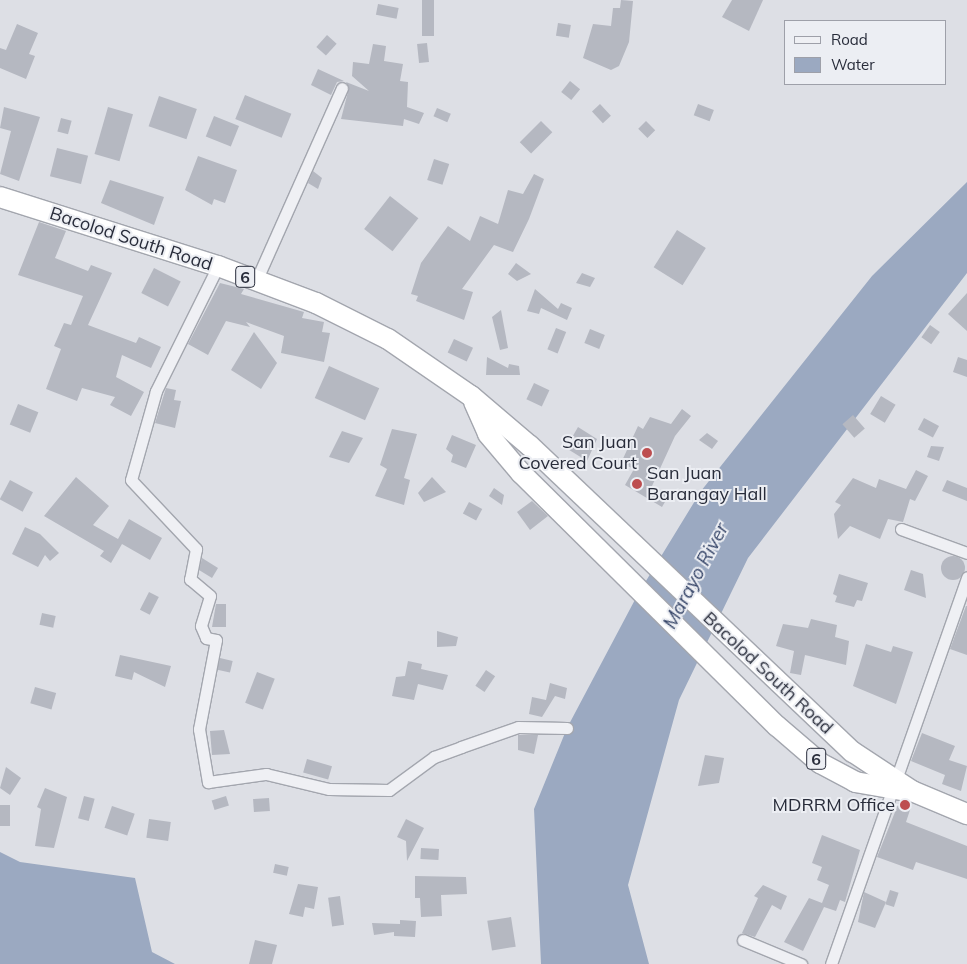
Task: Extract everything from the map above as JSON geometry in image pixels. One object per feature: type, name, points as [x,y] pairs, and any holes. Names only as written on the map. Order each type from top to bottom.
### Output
[{"type":"highway","name":"Bacolod South Road","points":[[0,197],[218,266],[352,319],[471,396],[607,520],[783,689],[853,752],[892,784]]},
{"type":"highway","name":"Bacolod South Road","points":[[471,396],[488,434],[579,534],[820,763],[855,782],[892,784]]},
{"type":"highway","name":"6","points":[[892,784],[967,814]]},
{"type":"street","points":[[256,281],[342,88]]},
{"type":"street","points":[[218,266],[156,391],[131,480],[196,549],[190,579],[210,596],[201,626],[206,638],[216,640],[198,729],[208,782],[266,774],[329,789],[389,790],[434,757],[518,727],[567,728]]},
{"type":"street","points":[[900,528],[967,553]]},
{"type":"street","points":[[830,964],[892,784],[967,577]]},
{"type":"street","points":[[743,940],[801,964]]},
{"type":"water","name":"Marayo River","points":[[967,182],[967,273],[748,558],[679,700],[628,885],[649,964],[541,964],[534,809],[567,728],[638,594],[701,491],[872,276]]},
{"type":"water","points":[[0,852],[20,862],[135,878],[152,952],[175,964],[0,964]]},
{"type":"building","points":[[422,0],[434,0],[434,36],[422,36]]},
{"type":"building","points":[[621,0],[633,1],[629,42],[619,66],[611,70],[583,58],[593,24],[611,26],[613,8],[620,8]]},
{"type":"building","points":[[732,0],[763,0],[749,31],[722,17]]},
{"type":"building","points":[[378,4],[399,8],[397,19],[376,15]]},
{"type":"building","points":[[558,23],[571,25],[569,38],[556,36]]},
{"type":"building","points":[[17,24],[38,33],[29,54],[35,56],[26,79],[0,68],[0,48],[6,50]]},
{"type":"building","points":[[327,35],[337,44],[326,56],[316,47]]},
{"type":"building","points":[[427,43],[429,62],[419,63],[417,44]]},
{"type":"building","points":[[373,44],[386,46],[384,61],[403,64],[400,81],[408,82],[407,107],[424,113],[419,124],[404,119],[403,126],[341,119],[349,88],[346,82],[369,91],[352,76],[353,62],[369,64]]},
{"type":"building","points":[[318,69],[344,81],[337,82],[331,95],[311,85]]},
{"type":"building","points":[[570,81],[580,89],[571,100],[561,92]]},
{"type":"building","points":[[245,95],[291,114],[282,138],[235,119]]},
{"type":"building","points":[[159,96],[197,109],[186,139],[149,126]]},
{"type":"building","points":[[600,104],[611,116],[603,123],[592,112]]},
{"type":"building","points":[[698,104],[714,110],[710,121],[694,115]]},
{"type":"building","points":[[4,107],[40,117],[19,181],[0,174],[11,131],[0,128]]},
{"type":"building","points":[[108,107],[133,114],[119,161],[94,154]]},
{"type":"building","points":[[437,108],[451,114],[447,122],[433,116]]},
{"type":"building","points":[[214,116],[239,126],[231,147],[206,136]]},
{"type":"building","points":[[61,118],[72,121],[68,134],[57,132]]},
{"type":"building","points":[[541,121],[552,132],[531,154],[520,142]]},
{"type":"building","points":[[646,121],[655,130],[647,138],[638,129]]},
{"type":"building","points":[[57,148],[88,156],[81,184],[50,176]]},
{"type":"building","points":[[198,156],[237,170],[225,203],[214,199],[212,205],[185,190]]},
{"type":"building","points":[[434,159],[449,164],[442,185],[427,180]]},
{"type":"building","points":[[313,171],[322,178],[318,189],[308,183]]},
{"type":"building","points":[[534,174],[544,179],[529,219],[513,252],[494,245],[462,289],[473,292],[464,320],[416,301],[418,296],[411,294],[421,263],[448,226],[470,241],[480,216],[498,224],[508,190],[523,194]]},
{"type":"building","points":[[110,180],[164,197],[154,225],[101,203]]},
{"type":"building","points":[[390,196],[418,218],[393,251],[364,229]]},
{"type":"building","points":[[39,222],[66,231],[55,258],[88,271],[91,265],[112,273],[88,325],[136,343],[139,337],[161,347],[151,368],[122,355],[116,377],[144,392],[131,416],[110,405],[115,397],[82,388],[77,401],[46,389],[61,349],[54,346],[64,323],[71,325],[83,296],[18,275]]},
{"type":"building","points":[[677,230],[706,248],[683,285],[654,267]]},
{"type":"building","points":[[516,263],[531,274],[517,281],[508,274]]},
{"type":"building","points":[[154,268],[181,282],[168,307],[141,293]]},
{"type":"building","points":[[582,273],[595,278],[590,287],[576,283]]},
{"type":"building","points":[[220,283],[244,289],[241,294],[304,312],[302,318],[324,322],[322,332],[330,333],[324,362],[281,353],[284,336],[246,322],[250,327],[226,321],[208,355],[188,344]]},
{"type":"building","points":[[535,289],[558,309],[561,303],[572,308],[567,320],[541,308],[539,314],[527,311]]},
{"type":"building","points":[[967,293],[967,331],[948,314]]},
{"type":"building","points":[[501,310],[508,348],[500,350],[492,317]]},
{"type":"building","points":[[930,325],[940,332],[931,344],[921,337]]},
{"type":"building","points":[[556,328],[566,332],[558,353],[547,349]]},
{"type":"building","points":[[590,329],[605,335],[599,349],[584,343]]},
{"type":"building","points":[[254,332],[277,363],[261,389],[231,370]]},
{"type":"building","points":[[454,339],[473,348],[467,361],[448,353]]},
{"type":"building","points":[[487,357],[508,368],[509,364],[519,366],[520,375],[486,375]]},
{"type":"building","points":[[958,357],[967,360],[967,377],[953,372]]},
{"type":"building","points":[[329,366],[379,388],[365,420],[315,398]]},
{"type":"building","points":[[534,383],[549,390],[542,406],[526,399]]},
{"type":"building","points":[[166,388],[176,390],[174,400],[181,401],[175,428],[155,423]]},
{"type":"building","points":[[881,396],[896,405],[885,423],[870,414]]},
{"type":"building","points":[[18,404],[38,412],[30,433],[10,424]]},
{"type":"building","points":[[682,409],[691,416],[675,436],[652,486],[669,495],[662,507],[625,485],[634,469],[621,463],[638,426],[643,429],[650,417],[671,424]]},
{"type":"building","points":[[853,415],[865,429],[854,438],[842,424]]},
{"type":"building","points":[[924,418],[939,426],[933,437],[918,429]]},
{"type":"building","points":[[578,427],[597,439],[587,461],[566,448]]},
{"type":"building","points":[[392,429],[417,434],[404,478],[410,480],[404,505],[375,496],[387,469],[380,465]]},
{"type":"building","points":[[342,431],[363,438],[349,463],[329,457]]},
{"type":"building","points":[[707,433],[718,441],[712,449],[699,440]]},
{"type":"building","points":[[452,435],[476,445],[466,468],[451,462],[453,455],[446,449]]},
{"type":"building","points":[[931,446],[944,447],[939,461],[927,457]]},
{"type":"building","points":[[916,470],[928,476],[915,501],[910,499],[903,522],[888,519],[880,539],[850,526],[838,539],[834,514],[841,505],[835,502],[853,478],[876,488],[879,479],[906,489]]},
{"type":"building","points":[[76,477],[109,506],[93,525],[118,539],[129,519],[162,538],[150,560],[122,544],[111,563],[100,556],[104,551],[44,516]]},
{"type":"building","points":[[432,477],[446,492],[424,502],[418,493]]},
{"type":"building","points":[[10,480],[33,492],[23,512],[0,500]]},
{"type":"building","points":[[947,480],[967,488],[967,501],[942,491]]},
{"type":"building","points":[[494,488],[504,495],[502,505],[489,496]]},
{"type":"building","points":[[532,501],[548,516],[530,530],[517,512]]},
{"type":"building","points":[[469,502],[482,509],[476,521],[463,513]]},
{"type":"building","points":[[25,527],[40,534],[59,553],[50,561],[45,555],[38,567],[12,554]]},
{"type":"building","points":[[953,556],[958,557],[964,563],[964,573],[958,579],[953,580],[948,579],[942,573],[941,568],[942,563],[948,557]]},
{"type":"building","points":[[202,558],[218,568],[212,578],[199,570]]},
{"type":"building","points":[[911,570],[923,574],[926,598],[904,590]]},
{"type":"building","points":[[839,574],[868,583],[862,601],[857,600],[854,607],[835,602],[837,596],[833,594]]},
{"type":"building","points":[[149,592],[159,597],[150,615],[140,610]]},
{"type":"building","points":[[216,604],[226,604],[226,627],[212,627]]},
{"type":"building","points":[[967,606],[967,655],[950,649]]},
{"type":"building","points":[[42,613],[56,616],[53,628],[40,625]]},
{"type":"building","points":[[811,619],[837,625],[835,637],[849,641],[846,665],[805,655],[801,675],[790,673],[794,651],[776,646],[783,624],[808,628]]},
{"type":"building","points":[[437,631],[458,637],[456,646],[437,647]]},
{"type":"building","points":[[866,644],[891,652],[893,646],[913,652],[896,704],[853,686]]},
{"type":"building","points":[[120,655],[171,666],[165,687],[134,672],[132,680],[115,676]]},
{"type":"building","points":[[220,658],[233,661],[230,673],[217,670]]},
{"type":"building","points":[[408,661],[422,664],[421,669],[448,675],[443,690],[418,684],[414,700],[392,696],[396,677],[405,676]]},
{"type":"building","points":[[486,670],[495,676],[484,692],[475,686]]},
{"type":"building","points":[[257,672],[275,679],[263,710],[245,703]]},
{"type":"building","points":[[550,683],[567,688],[565,699],[555,696],[542,717],[529,714],[532,697],[546,700]]},
{"type":"building","points":[[35,687],[56,693],[51,709],[30,703]]},
{"type":"building","points":[[224,730],[230,754],[212,755],[210,731]]},
{"type":"building","points":[[922,733],[955,746],[949,760],[967,766],[961,791],[942,784],[945,775],[911,761]]},
{"type":"building","points":[[518,735],[538,735],[534,754],[518,750]]},
{"type":"building","points":[[705,755],[724,758],[719,783],[698,786]]},
{"type":"building","points":[[307,759],[332,766],[328,780],[303,772]]},
{"type":"building","points":[[6,767],[21,778],[10,795],[0,788]]},
{"type":"building","points":[[45,788],[67,797],[54,848],[35,846],[41,809],[37,807]]},
{"type":"building","points":[[84,796],[95,799],[89,821],[78,818]]},
{"type":"building","points":[[226,796],[229,806],[215,810],[212,800]]},
{"type":"building","points":[[269,798],[270,811],[254,812],[253,799]]},
{"type":"building","points":[[899,802],[912,804],[906,822],[967,846],[967,879],[916,862],[913,870],[877,857]]},
{"type":"building","points":[[0,805],[10,805],[10,826],[0,826]]},
{"type":"building","points":[[112,806],[135,814],[127,836],[105,828]]},
{"type":"building","points":[[149,819],[171,822],[168,841],[146,838]]},
{"type":"building","points":[[406,819],[424,828],[407,861],[406,841],[397,837]]},
{"type":"building","points":[[822,835],[860,850],[845,902],[840,900],[836,911],[824,907],[803,951],[784,942],[809,898],[822,903],[829,885],[817,880],[822,867],[812,863]]},
{"type":"building","points":[[421,848],[439,849],[438,860],[420,859]]},
{"type":"building","points":[[275,864],[289,867],[287,876],[273,873]]},
{"type":"building","points":[[415,876],[466,877],[467,894],[441,895],[442,916],[421,917],[420,898],[415,898]]},
{"type":"building","points":[[298,884],[318,887],[314,909],[305,907],[303,917],[289,914]]},
{"type":"building","points":[[763,885],[787,896],[781,910],[772,905],[755,937],[742,933],[758,898],[754,896]]},
{"type":"building","points":[[890,890],[899,893],[894,907],[885,904]]},
{"type":"building","points":[[864,892],[886,902],[875,928],[858,922]]},
{"type":"building","points":[[340,896],[344,925],[332,926],[328,898]]},
{"type":"building","points":[[511,917],[516,947],[492,950],[487,921]]},
{"type":"building","points":[[400,920],[416,921],[415,937],[394,936],[394,932],[374,935],[372,923],[400,924]]},
{"type":"building","points":[[255,940],[277,945],[272,964],[249,964]]},
{"type":"place","name":"San Juan Covered Court","points":[[647,453]]},
{"type":"place","name":"San Juan Barangay Hall","points":[[637,484]]},
{"type":"place","name":"MDRRM Office","points":[[905,805]]}]
